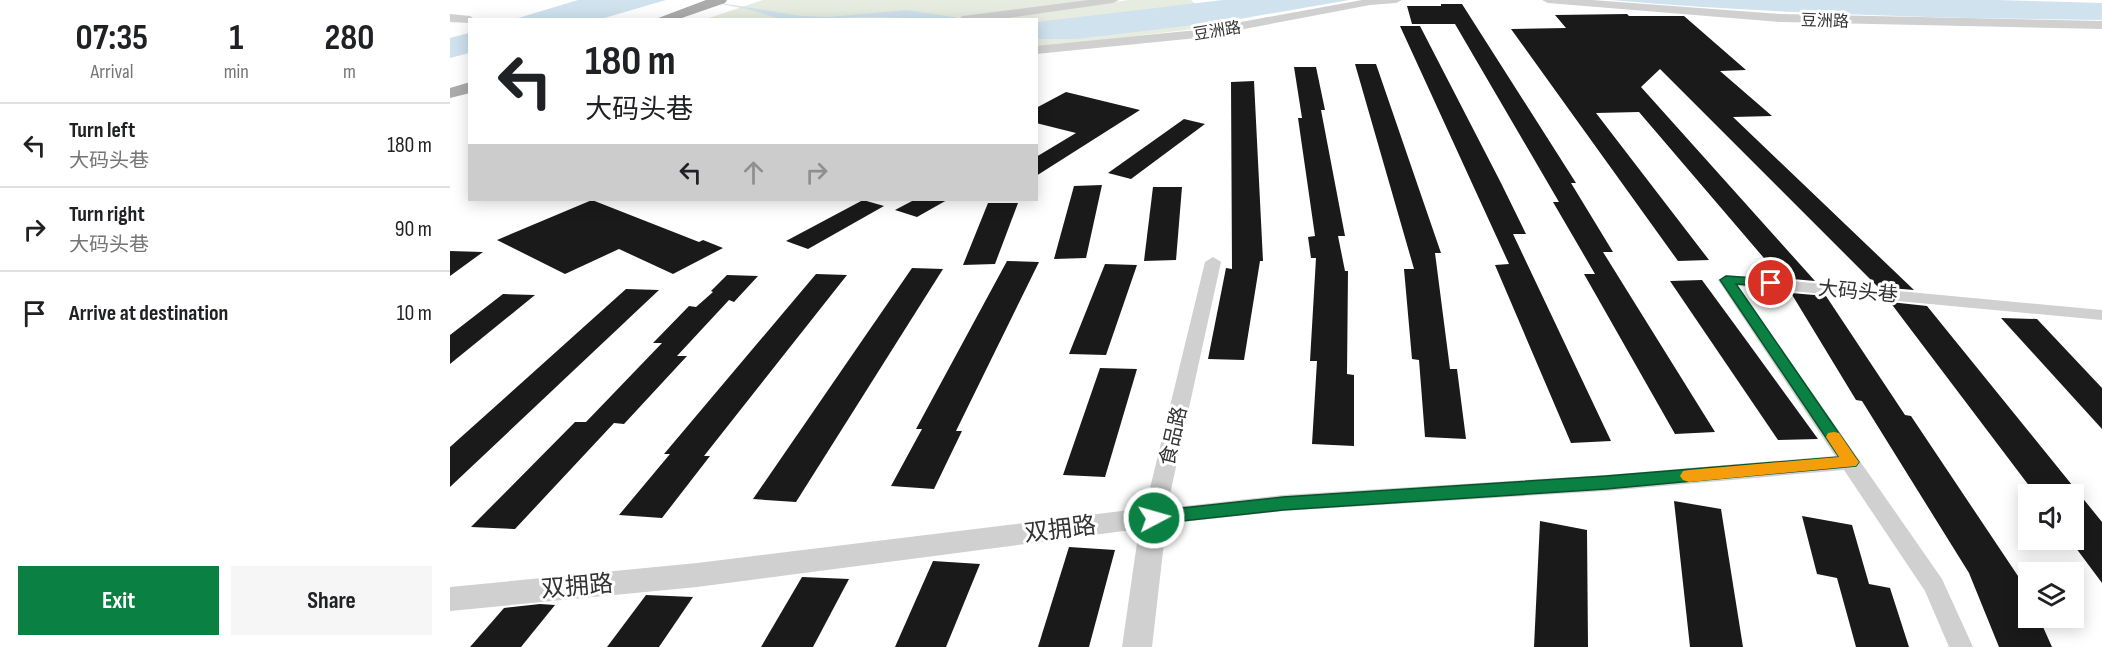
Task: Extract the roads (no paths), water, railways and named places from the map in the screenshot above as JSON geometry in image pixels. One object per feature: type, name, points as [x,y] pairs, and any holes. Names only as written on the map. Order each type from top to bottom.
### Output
[{"type":"main road","points":[[666,18],[720,0]]},
{"type":"main road","points":[[684,18],[737,0]]},
{"type":"main road","points":[[450,86],[468,81]]},
{"type":"main road","points":[[450,93],[468,88]]},
{"type":"street","points":[[978,18],[1113,0]]},
{"type":"street","name":"豆洲路","points":[[1038,51],[1197,34],[1370,2],[1396,0]]},
{"type":"street","name":"豆洲路","points":[[1548,0],[1804,20],[2102,25]]},
{"type":"street","points":[[450,18],[468,20]]},
{"type":"street","points":[[450,25],[468,27]]},
{"type":"street","name":"食品路","points":[[1137,647],[1154,518],[1213,262]]},
{"type":"street","name":"大码头巷","points":[[1961,647],[1934,586],[1726,280],[2102,315]]},
{"type":"street","name":"双拥路","points":[[450,598],[697,575],[1283,503],[1606,483],[1851,462]]},
{"type":"water","points":[[578,0],[666,0],[604,18],[518,18]]},
{"type":"water","points":[[701,0],[801,16],[828,17],[907,10],[959,18],[778,18]]},
{"type":"water","points":[[1223,0],[1349,0],[1228,21],[1076,39],[1038,39],[1038,22]]},
{"type":"water","points":[[1611,0],[1996,0],[2102,3],[2102,20],[1856,15]]},
{"type":"water","points":[[468,33],[468,53],[450,58],[450,38]]}]
